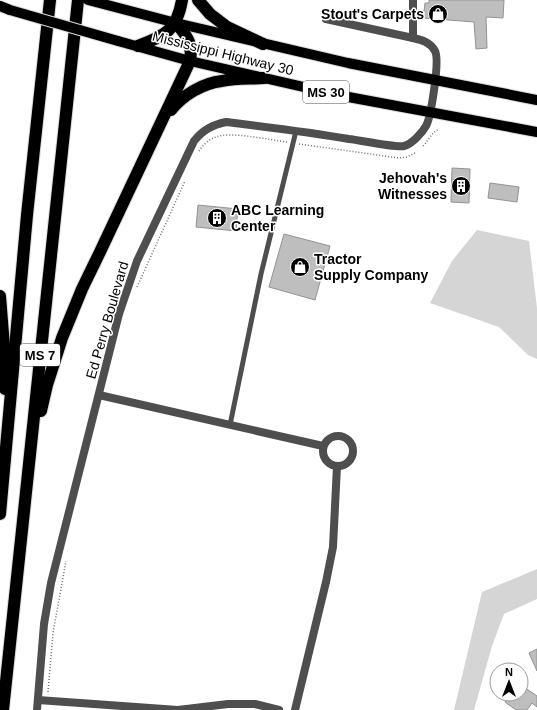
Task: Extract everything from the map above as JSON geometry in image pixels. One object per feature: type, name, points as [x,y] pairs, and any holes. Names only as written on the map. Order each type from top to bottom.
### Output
[{"type":"highway","name":"MS 7","points":[[0,514],[27,215],[50,0]]},
{"type":"highway","name":"MS 7","points":[[3,710],[78,0]]},
{"type":"highway","points":[[138,46],[164,34],[176,23],[182,0]]},
{"type":"highway","points":[[198,0],[210,14],[227,27],[263,44]]},
{"type":"highway","points":[[30,455],[47,385],[62,338],[76,303],[190,61],[191,45],[187,36],[176,23]]},
{"type":"highway","points":[[164,118],[176,103],[204,86],[222,81],[264,78]]},
{"type":"highway","points":[[0,296],[5,359],[5,462]]},
{"type":"main road","name":"Mississippi Highway 30","points":[[88,0],[176,23],[348,63],[537,100]]},
{"type":"main road","name":"Mississippi Highway 30","points":[[0,6],[190,61],[429,113],[537,132]]},
{"type":"street","points":[[413,0],[413,38]]},
{"type":"street","name":"Ed Perry Boulevard","points":[[37,710],[44,624],[51,583],[119,314],[137,261],[194,141],[202,132],[215,124],[226,122],[403,146],[414,140],[426,125],[435,81],[436,53],[432,46],[426,41],[326,19]]},
{"type":"street","points":[[99,395],[323,446]]},
{"type":"street","points":[[340,436],[349,442],[353,451],[352,456],[346,464],[337,466],[333,466],[325,460],[322,451],[326,442],[340,436]]},
{"type":"street","points":[[295,710],[333,548],[337,466]]},
{"type":"street","points":[[38,700],[178,710],[228,704],[255,704],[279,710]]},
{"type":"lane","points":[[230,425],[261,274],[296,131]]},
{"type":"path","points":[[423,146],[433,132],[439,129]]},
{"type":"path","points":[[136,291],[181,190]]},
{"type":"path","points":[[47,700],[53,633],[66,561]]},
{"type":"shaded area","points":[[477,230],[529,241],[537,308],[537,359],[528,355],[499,327],[430,303],[452,261]]},
{"type":"shaded area","points":[[537,569],[537,599],[504,614],[492,646],[474,710],[454,710],[482,592]]},
{"type":"building","points":[[429,0],[504,0],[503,18],[486,17],[487,48],[476,49],[474,22],[423,18],[425,3],[429,3]]},
{"type":"building","name":"Jehovah's Witnesses","points":[[452,168],[470,169],[469,203],[451,202]]},
{"type":"building","points":[[490,183],[519,187],[517,202],[488,198]]},
{"type":"building","name":"ABC Learning Center","points":[[198,205],[238,209],[236,231],[196,227]]},
{"type":"building","name":"Tractor Supply Company","points":[[284,234],[330,246],[315,300],[269,287]]},
{"type":"building","points":[[537,649],[537,671],[529,653]]},
{"type":"building","points":[[529,690],[537,696],[537,707],[532,703],[527,710],[516,710],[505,702],[529,702]]},
{"type":"place","name":"Stout's Carpets","points":[[438,14]]},
{"type":"place","name":"Jehovah's Witnesses","points":[[461,186]]},
{"type":"place","name":"ABC Learning Center","points":[[217,218]]},
{"type":"place","name":"Tractor Supply Company","points":[[300,267]]}]
